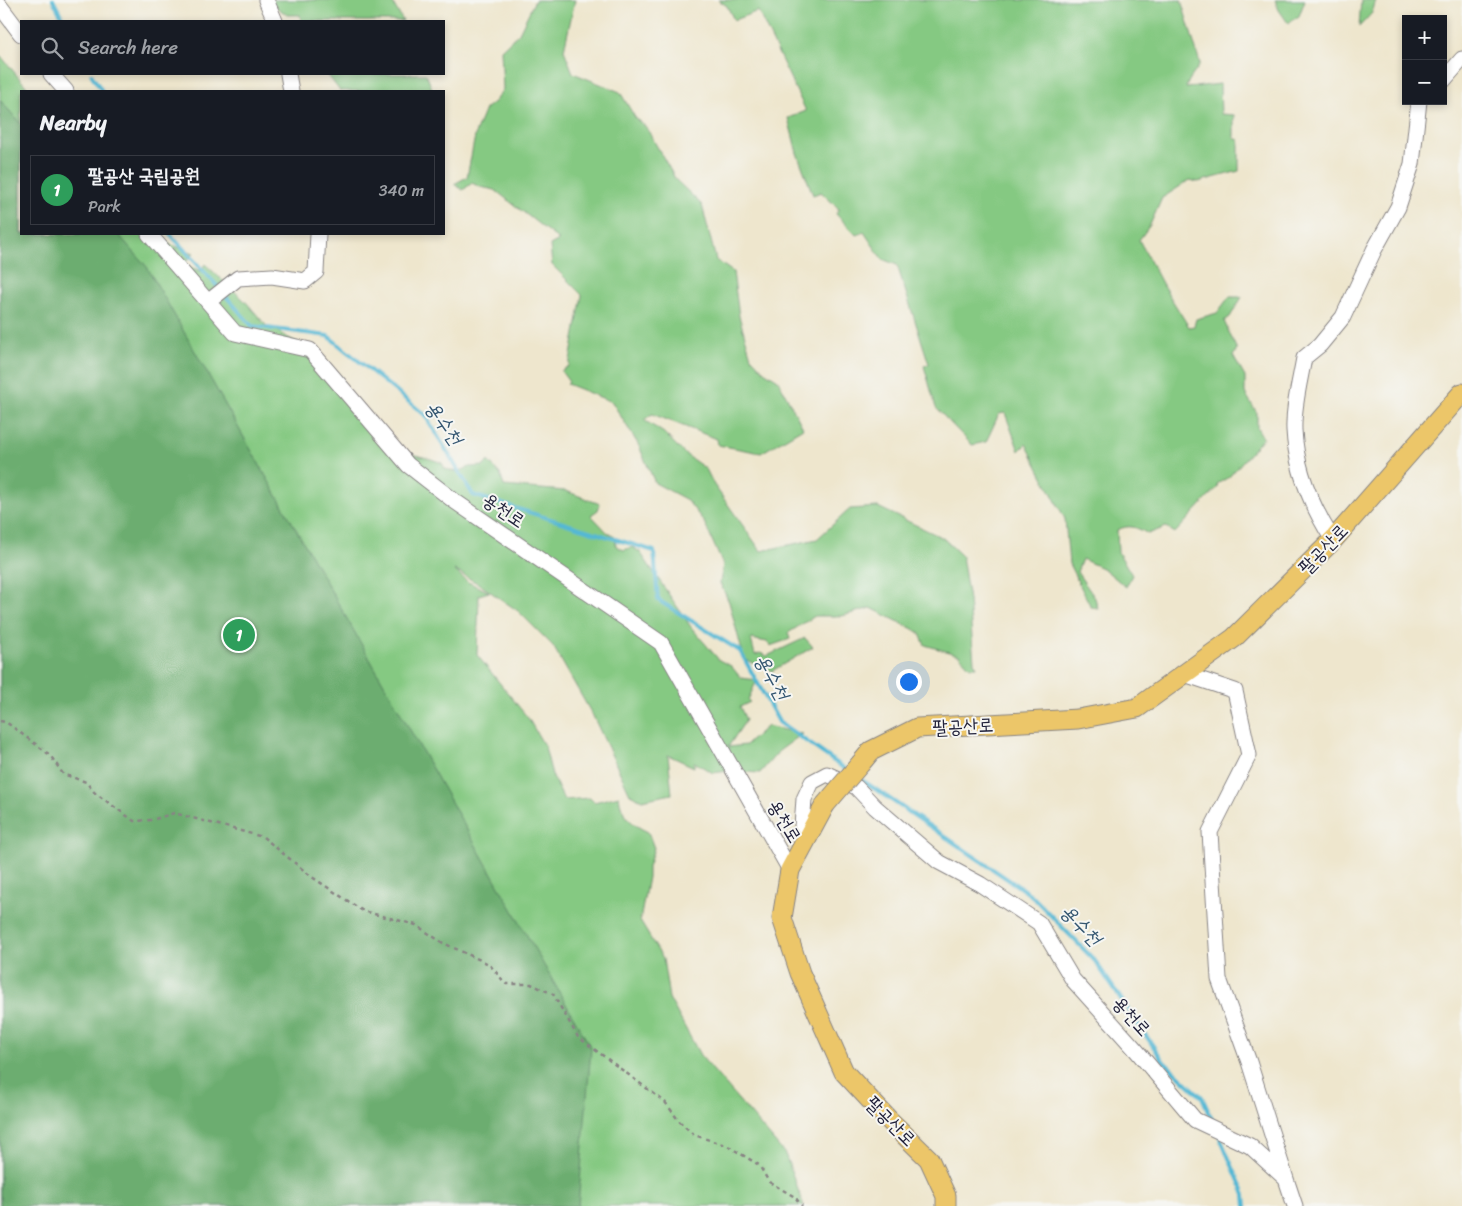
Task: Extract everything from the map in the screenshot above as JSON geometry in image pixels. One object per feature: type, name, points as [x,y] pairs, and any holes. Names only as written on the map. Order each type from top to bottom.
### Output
[{"type":"main road","name":"팔공산로","points":[[946,1206],[946,1196],[929,1158],[887,1118],[844,1072],[800,973],[782,918],[790,870],[825,806],[871,752],[917,728],[1078,719],[1137,708],[1234,638],[1334,540],[1462,393]]},
{"type":"street","points":[[266,0],[275,20]]},
{"type":"street","points":[[0,6],[20,33]]},
{"type":"street","points":[[1447,76],[1462,59]]},
{"type":"street","points":[[52,75],[65,90]]},
{"type":"street","points":[[288,75],[291,90]]},
{"type":"street","points":[[1334,540],[1317,515],[1299,470],[1294,429],[1304,358],[1320,345],[1343,317],[1374,250],[1398,207],[1412,164],[1419,105]]},
{"type":"street","name":"용천로","points":[[150,235],[234,333],[310,350],[408,465],[453,500],[661,643],[790,870]]},
{"type":"street","points":[[208,302],[238,278],[272,276],[305,281],[316,272],[318,235]]},
{"type":"street","points":[[1184,674],[1235,691],[1249,755],[1210,832],[1219,979],[1249,1062],[1286,1179]]},
{"type":"street","name":"용천로","points":[[809,834],[802,826],[804,798],[812,782],[827,774],[856,787],[875,807],[938,862],[980,884],[1039,923],[1073,980],[1136,1050],[1195,1120],[1250,1146],[1286,1179],[1295,1206]]},
{"type":"path","points":[[0,721],[6,722],[50,755],[63,774],[86,782],[95,793],[134,821],[152,820],[174,813],[263,837],[312,877],[363,911],[416,925],[443,943],[489,964],[506,984],[531,984],[553,994],[578,1037],[665,1102],[679,1121],[694,1135],[728,1146],[759,1165],[769,1182],[794,1197],[802,1206]]},
{"type":"green space","points":[[267,0],[391,0],[402,20],[301,20],[300,15],[287,15]]},
{"type":"green space","points":[[535,0],[575,0],[564,50],[573,73],[620,92],[636,119],[646,127],[676,180],[702,205],[716,260],[733,272],[739,316],[751,357],[764,371],[778,380],[803,428],[761,453],[718,445],[717,439],[652,414],[644,420],[664,433],[685,454],[706,469],[714,485],[761,551],[817,539],[850,509],[878,507],[943,538],[962,556],[969,600],[974,662],[977,667],[970,667],[959,655],[925,645],[919,632],[871,608],[842,616],[815,616],[788,633],[790,639],[770,646],[767,642],[751,639],[755,655],[760,653],[767,656],[805,638],[813,647],[772,671],[744,659],[729,602],[720,583],[723,565],[704,522],[687,500],[655,483],[638,444],[612,402],[567,384],[569,382],[561,371],[569,366],[582,295],[552,265],[550,245],[559,240],[495,190],[472,183],[463,190],[454,184],[467,177],[476,131],[485,109],[495,101],[503,89],[501,50],[519,33]]},
{"type":"green space","points":[[718,0],[1181,0],[1200,63],[1186,88],[1220,84],[1221,114],[1234,115],[1234,138],[1239,140],[1239,171],[1198,182],[1190,180],[1162,198],[1150,225],[1139,240],[1164,287],[1189,327],[1194,326],[1196,319],[1217,313],[1229,297],[1242,297],[1230,317],[1224,321],[1237,350],[1233,356],[1245,377],[1245,393],[1257,413],[1257,427],[1263,438],[1229,477],[1217,484],[1218,487],[1175,533],[1166,527],[1148,534],[1133,527],[1117,530],[1118,552],[1132,575],[1126,587],[1104,569],[1082,559],[1077,572],[1095,598],[1098,608],[1091,607],[1069,564],[1065,519],[1026,444],[1019,451],[1005,413],[999,414],[986,442],[972,445],[936,408],[924,366],[929,364],[897,265],[882,259],[864,232],[856,235],[836,214],[839,209],[821,192],[813,195],[797,153],[788,118],[806,111],[758,11],[734,20],[727,6]]},
{"type":"green space","points":[[1275,0],[1305,0],[1299,16],[1288,23]]},
{"type":"green space","points":[[1361,0],[1376,0],[1372,13],[1359,27]]},
{"type":"green space","points":[[0,55],[29,90],[20,90],[20,235],[145,235],[194,253],[183,265],[201,271],[205,264],[246,302],[270,330],[275,328],[283,335],[304,346],[364,410],[363,425],[380,441],[400,450],[432,459],[442,463],[445,469],[458,472],[469,467],[484,466],[488,461],[500,474],[504,486],[566,491],[600,504],[598,510],[591,515],[607,532],[615,536],[616,546],[624,550],[632,547],[640,552],[691,627],[719,660],[731,666],[741,678],[757,680],[748,700],[750,702],[740,707],[746,720],[728,747],[746,745],[767,726],[802,734],[779,751],[760,773],[728,771],[713,773],[694,762],[694,767],[668,755],[672,794],[642,800],[630,794],[593,716],[553,646],[518,611],[479,584],[454,570],[468,582],[489,592],[479,595],[477,655],[528,718],[545,747],[552,775],[564,800],[590,798],[594,802],[619,796],[622,809],[628,818],[648,832],[654,848],[648,867],[640,921],[663,959],[669,998],[700,1055],[785,1154],[804,1206],[0,1206]]},
{"type":"green space","points":[[328,75],[426,75],[433,90],[339,90]]},
{"type":"green space","points":[[0,100],[20,123],[20,235],[119,235],[147,267],[591,1048],[578,1206],[0,1206]]},
{"type":"waterway","name":"용수천","points":[[53,0],[63,20]]},
{"type":"waterway","name":"용수천","points":[[92,75],[101,90]]},
{"type":"waterway","name":"용수천","points":[[171,235],[219,288]]},
{"type":"waterway","name":"용수천","points":[[223,293],[252,326],[328,336],[425,415],[473,495],[654,551],[658,600],[740,651],[779,722],[848,771]]},
{"type":"waterway","name":"용수천","points":[[856,776],[1031,895],[1095,961],[1164,1062],[1202,1097],[1214,1124]]},
{"type":"waterway","name":"용수천","points":[[1220,1138],[1245,1195],[1246,1206]]},
{"type":"place","name":"팔공산 국립공원","points":[[239,635]]}]
